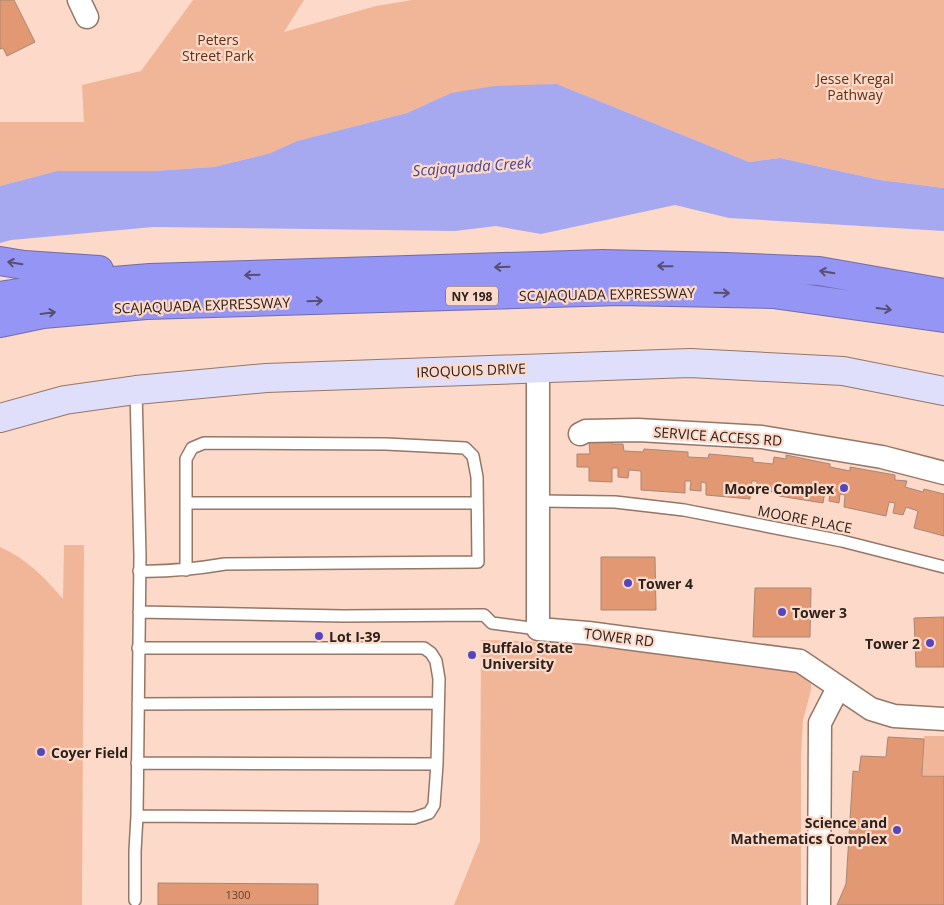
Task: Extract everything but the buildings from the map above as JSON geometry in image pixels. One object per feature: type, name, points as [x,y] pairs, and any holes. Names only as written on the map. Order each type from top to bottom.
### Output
[{"type":"highway","points":[[0,261],[24,265],[91,268],[150,278]]},
{"type":"highway","name":"SCAJAQUADA EXPRESSWAY","points":[[0,296],[77,284],[150,278],[612,265],[818,271],[944,293]]},
{"type":"highway","name":"SCAJAQUADA EXPRESSWAY","points":[[0,324],[43,314],[146,305],[619,291],[773,294],[944,318]]},
{"type":"street","name":"IROQUOIS DRIVE","points":[[0,418],[64,400],[136,390],[266,378],[690,363],[843,371],[944,391]]},
{"type":"street","points":[[538,368],[538,629]]},
{"type":"street","name":"SERVICE ACCESS RD","points":[[580,434],[586,431],[638,430],[762,437],[882,456],[944,472]]},
{"type":"street","name":"TOWER RD","points":[[538,629],[588,633],[800,661],[871,709],[894,716],[944,719]]},
{"type":"street","points":[[819,905],[820,723],[838,688]]},
{"type":"lane","points":[[136,390],[140,571],[135,851],[136,900]]},
{"type":"lane","points":[[140,571],[174,572],[225,564],[478,562],[477,477],[474,456],[465,448],[386,444],[204,443],[192,448],[186,459],[186,570]]},
{"type":"lane","name":"MOORE PLACE","points":[[539,501],[615,502],[684,510],[842,541],[944,567]]},
{"type":"lane","points":[[186,503],[477,503]]},
{"type":"lane","points":[[139,612],[343,616],[484,615],[492,623],[538,629]]},
{"type":"lane","points":[[137,816],[414,818],[428,814],[434,805],[439,679],[436,661],[431,653],[424,648],[138,648]]},
{"type":"lane","points":[[138,704],[438,703]]},
{"type":"lane","points":[[138,763],[437,764]]},
{"type":"green space","name":"Jesse Kregal Pathway","points":[[193,0],[304,0],[284,32],[376,6],[412,0],[944,0],[944,188],[880,180],[780,158],[749,162],[557,84],[451,93],[407,113],[297,141],[272,153],[214,167],[154,171],[57,171],[0,186],[0,122],[84,122],[82,85],[141,71]]},
{"type":"green space","name":"Coyer Field","points":[[64,545],[84,545],[82,905],[0,905],[0,547],[19,557],[35,569],[63,599]]},
{"type":"green space","points":[[481,640],[598,646],[793,667],[811,682],[811,690],[803,720],[801,759],[801,905],[454,905],[480,841]]},
{"type":"green space","points":[[924,736],[944,736],[944,775],[923,775]]},
{"type":"water","name":"Scajaquada Creek","points":[[557,84],[749,162],[780,158],[880,180],[944,188],[944,231],[729,218],[675,205],[541,234],[496,226],[455,231],[153,227],[11,240],[0,243],[0,186],[57,171],[154,171],[214,167],[271,153],[297,141],[407,113],[451,93],[495,86]]},
{"type":"place","name":"Moore Complex","points":[[844,488]]},
{"type":"place","name":"Tower 4","points":[[628,583]]},
{"type":"place","name":"Tower 3","points":[[782,612]]},
{"type":"place","name":"Lot I-39","points":[[319,636]]},
{"type":"place","name":"Tower 2","points":[[930,643]]},
{"type":"place","name":"Buffalo State University","points":[[472,655]]},
{"type":"place","name":"Coyer Field","points":[[41,752]]},
{"type":"place","name":"Science and Mathematics Complex","points":[[897,830]]},
{"type":"park label","name":"Peters Street Park","points":[[218,48]]}]
